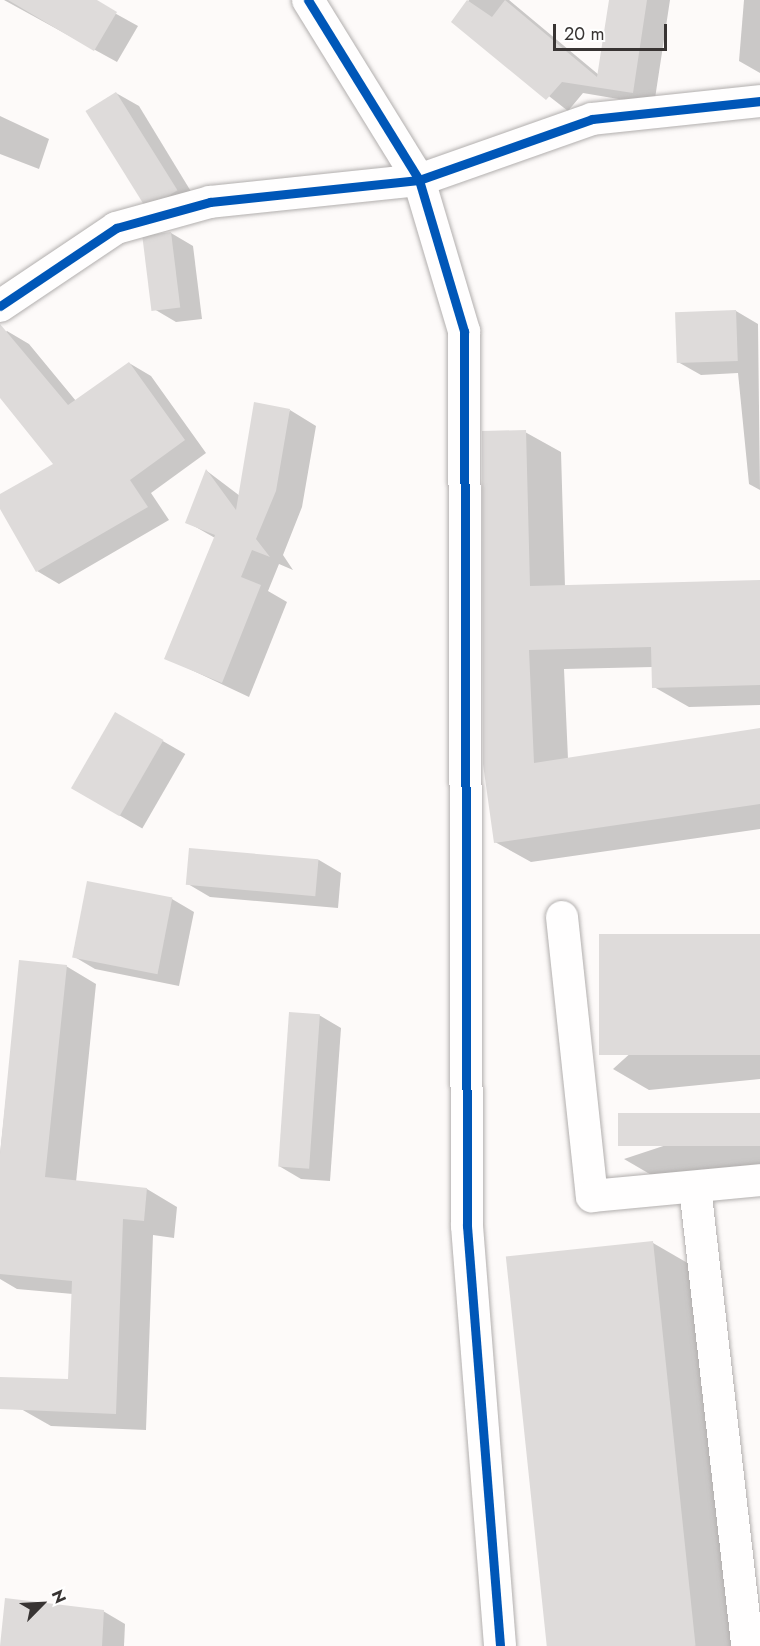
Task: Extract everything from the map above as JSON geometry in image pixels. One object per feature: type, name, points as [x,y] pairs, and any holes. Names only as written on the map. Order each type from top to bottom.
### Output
[{"type":"street","points":[[308,0],[419,180],[464,331],[466,1226],[500,1646]]},
{"type":"street","points":[[0,306],[116,228],[210,202],[419,180],[592,119],[760,101]]},
{"type":"street","points":[[562,917],[592,1197],[760,1180]]},
{"type":"street","points":[[695,1187],[747,1646]]},
{"type":"building","points":[[8,0],[97,0],[117,12],[94,51]]},
{"type":"building","points":[[467,0],[492,17],[505,0],[597,77],[609,0],[647,0],[633,93],[562,82],[546,100],[451,22]]},
{"type":"building","points":[[116,92],[177,190],[147,209],[85,111]]},
{"type":"building","points":[[171,232],[180,307],[151,311],[142,236]]},
{"type":"building","points":[[736,310],[738,361],[677,363],[675,312]]},
{"type":"building","points":[[0,324],[68,405],[129,362],[185,440],[130,480],[148,507],[36,572],[0,509],[0,494],[53,464],[0,398]]},
{"type":"building","points":[[254,402],[290,409],[276,491],[256,539],[270,557],[252,550],[241,577],[261,585],[222,683],[164,659],[215,535],[185,523],[206,469],[236,510]]},
{"type":"building","points":[[526,430],[530,586],[760,580],[760,685],[652,688],[651,647],[529,650],[534,763],[760,728],[760,804],[494,843],[483,764],[482,431]]},
{"type":"building","points":[[115,712],[163,740],[119,816],[71,788]]},
{"type":"building","points":[[189,848],[319,859],[315,896],[186,885]]},
{"type":"building","points":[[87,881],[172,898],[158,974],[72,958]]},
{"type":"building","points":[[599,934],[760,934],[760,1055],[599,1055]]},
{"type":"building","points":[[19,960],[67,965],[45,1177],[147,1188],[144,1221],[123,1219],[116,1414],[0,1409],[0,1377],[68,1379],[72,1281],[0,1274],[0,1154]]},
{"type":"building","points":[[289,1012],[320,1014],[309,1169],[278,1167]]},
{"type":"building","points":[[618,1113],[760,1113],[760,1146],[618,1146]]},
{"type":"building","points":[[653,1241],[696,1646],[547,1646],[506,1256]]},
{"type":"building","points":[[5,1598],[104,1610],[102,1646],[0,1646]]},
{"type":"cycle path","points":[[308,0],[419,180],[464,331],[467,1226],[500,1646]]},
{"type":"cycle path","points":[[0,306],[116,228],[210,202],[419,180],[592,119],[760,101]]}]
